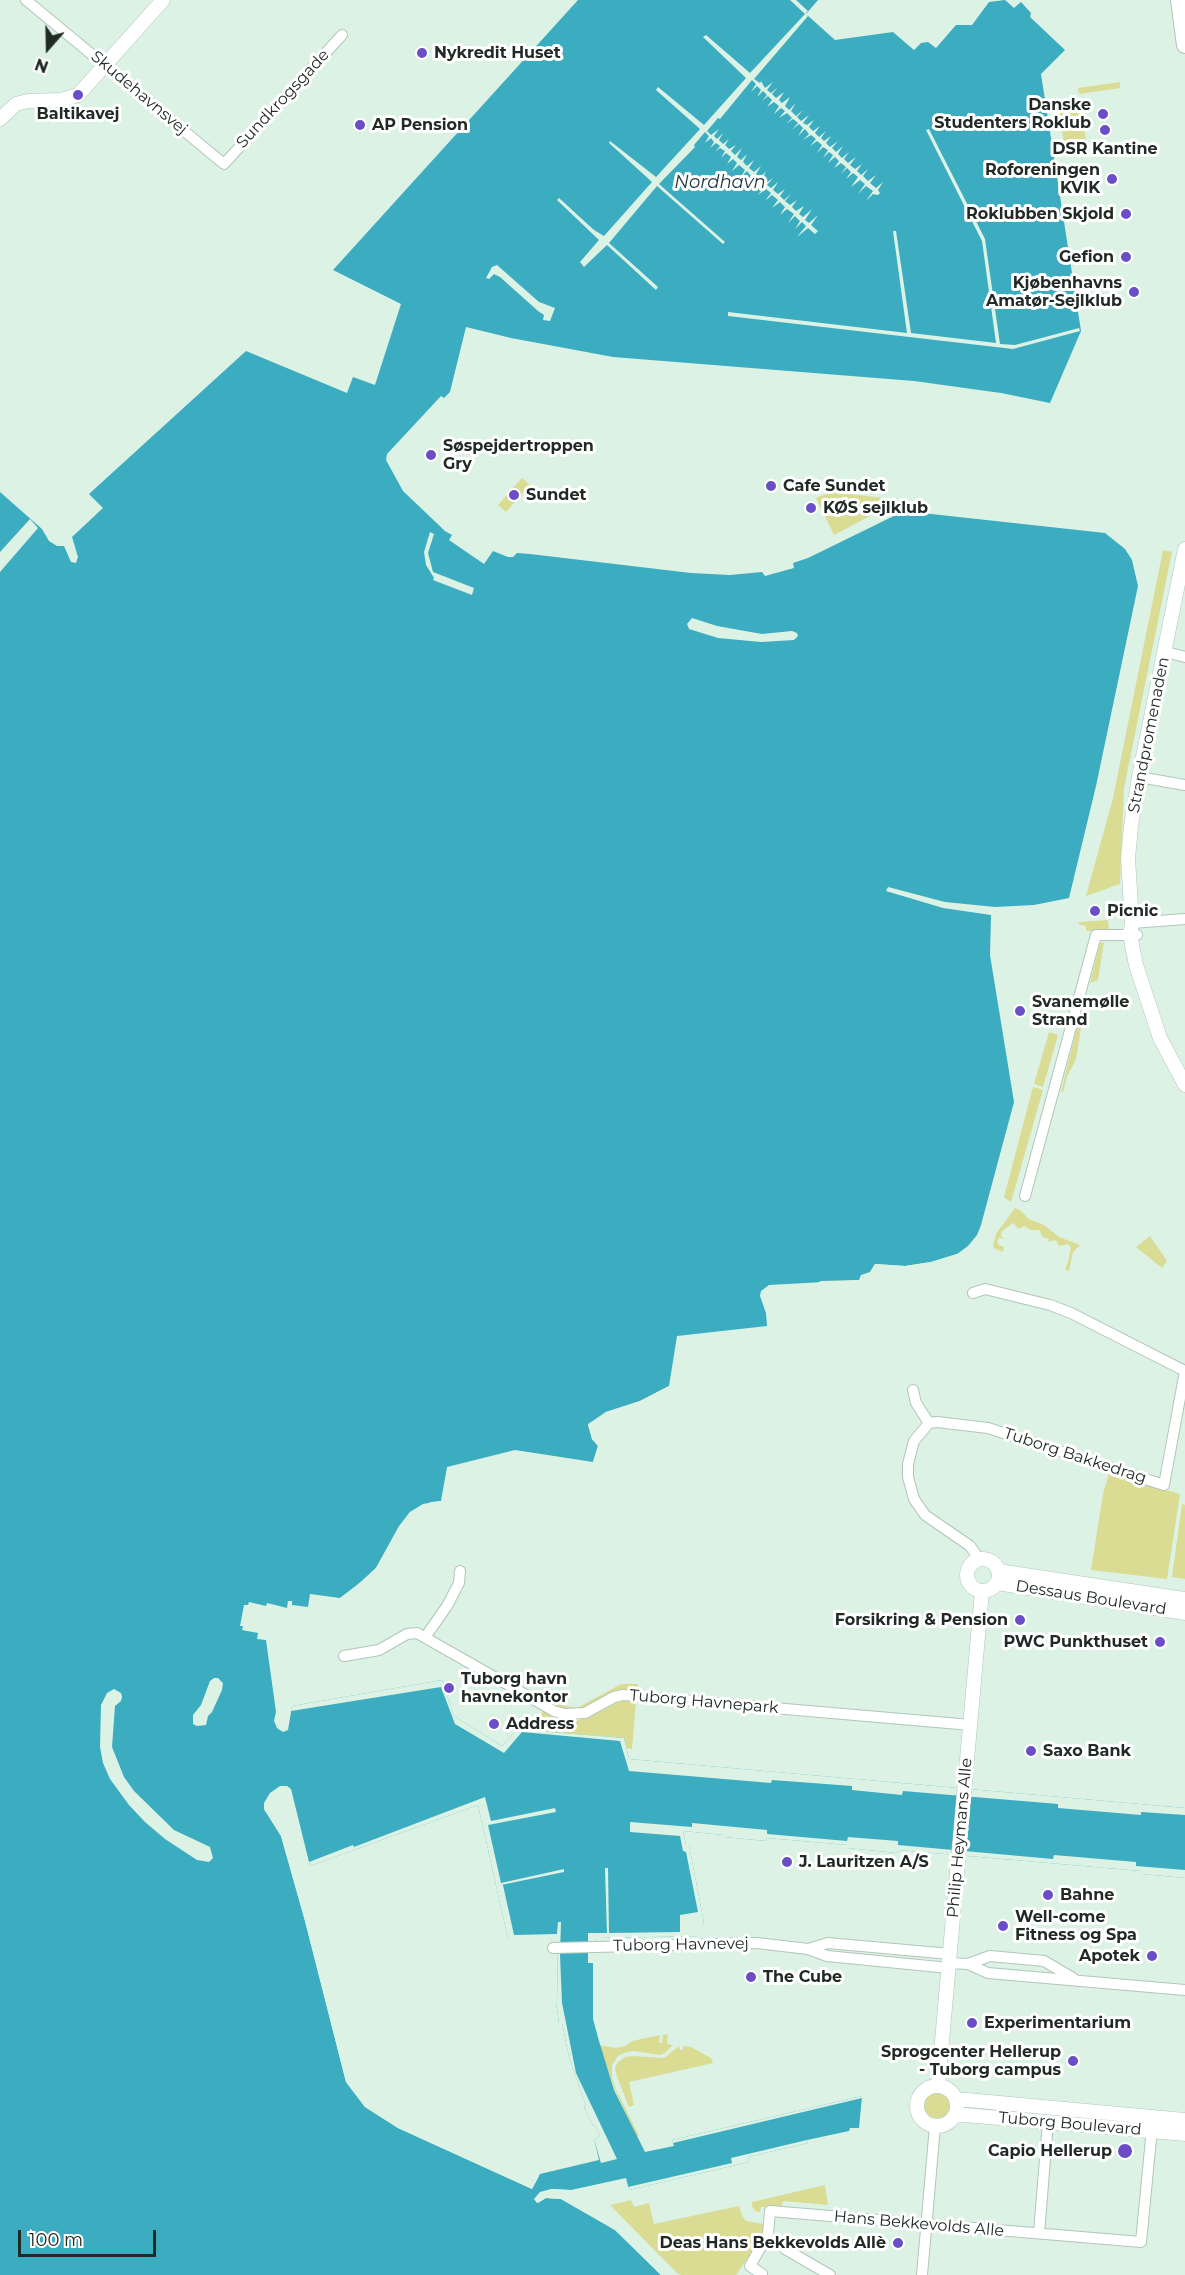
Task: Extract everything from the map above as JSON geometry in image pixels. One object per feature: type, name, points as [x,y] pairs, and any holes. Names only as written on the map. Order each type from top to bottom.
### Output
[{"type":"main road","points":[[1179,0],[1185,45]]},
{"type":"street","name":"Skudehavnsvej","points":[[26,0],[224,164]]},
{"type":"street","points":[[0,119],[16,104],[28,101],[62,100],[78,95],[163,0]]},
{"type":"street","name":"Sundkrogsgade","points":[[224,164],[342,35]]},
{"type":"street","name":"Strandpromenaden","points":[[1185,549],[1139,777],[1128,858],[1133,931],[1149,1004],[1160,1038],[1185,1085]]},
{"type":"street","points":[[1166,652],[1185,657]]},
{"type":"street","points":[[1139,777],[1185,784]]},
{"type":"street","points":[[1025,1196],[1096,935],[1133,931],[1185,919]]},
{"type":"street","name":"Tuborg Bakkedrag","points":[[929,1423],[988,1428],[1164,1485],[1185,1371],[1061,1309],[985,1289],[973,1293]]},
{"type":"street","points":[[913,1390],[916,1403],[929,1423],[914,1441],[908,1464],[908,1477],[914,1499],[925,1515],[970,1546],[980,1560]]},
{"type":"street","points":[[980,1560],[990,1561],[997,1577],[990,1589],[982,1591],[972,1587],[968,1577],[969,1568],[980,1560]]},
{"type":"street","points":[[344,1656],[379,1650],[407,1634],[417,1633],[426,1636],[459,1583],[460,1571]]},
{"type":"street","name":"Dessaus Boulevard","points":[[997,1577],[1185,1599]]},
{"type":"street","name":"Dessaus Boulevard","points":[[997,1577],[1185,1613]]},
{"type":"street","name":"Philip Heymans Alle","points":[[938,2086],[982,1591]]},
{"type":"street","name":"Tuborg Havnepark","points":[[426,1636],[554,1711],[564,1714],[585,1713],[614,1697],[623,1695],[971,1725]]},
{"type":"street","name":"Tuborg Havnevej","points":[[553,1948],[757,1943],[808,1949],[827,1956],[949,1962],[968,1964],[988,1973],[1185,1990]]},
{"type":"street","name":"Tuborg Havnevej","points":[[968,1964],[990,1956],[1044,1961],[1075,1979]]},
{"type":"street","points":[[938,2086],[949,2090],[956,2099],[954,2116],[946,2123],[935,2126],[924,2122],[916,2106],[922,2091],[938,2086]]},
{"type":"street","name":"Tuborg Boulevard","points":[[956,2099],[1152,2125],[1185,2134]]},
{"type":"street","name":"Tuborg Boulevard","points":[[954,2116],[1152,2125],[1185,2120]]},
{"type":"street","points":[[1039,2233],[1048,2122]]},
{"type":"street","name":"Hans Bekkevolds Alle","points":[[762,2274],[750,2266],[768,2234],[770,2211],[1141,2242],[1152,2125]]},
{"type":"street","points":[[922,2275],[935,2126]]},
{"type":"street","points":[[785,2249],[830,2275]]},
{"type":"green space","points":[[1120,82],[1120,88],[1079,94],[1078,88]]},
{"type":"green space","points":[[1081,103],[1086,141],[1064,145],[1062,129],[1050,130],[1050,125],[1061,123],[1058,106]]},
{"type":"green space","name":"Sundet","points":[[522,478],[530,485],[506,512],[498,505]]},
{"type":"green space","points":[[831,492],[893,499],[893,504],[834,535],[816,498]]},
{"type":"green space","points":[[1163,550],[1172,552],[1124,788],[1120,884],[1086,896],[1113,798]]},
{"type":"green space","points":[[1108,920],[1109,930],[1086,931],[1086,926],[1078,924],[1079,922]]},
{"type":"green space","points":[[1104,942],[1098,980],[1090,983],[1100,943]]},
{"type":"green space","points":[[1082,1022],[1076,1059],[1063,1092],[1061,1092],[1078,1023]]},
{"type":"green space","points":[[1049,1032],[1058,1035],[1043,1087],[1034,1084]]},
{"type":"green space","points":[[1033,1087],[1043,1090],[1011,1202],[1004,1197]]},
{"type":"green space","points":[[1015,1208],[1059,1237],[1080,1245],[1073,1252],[1069,1271],[1065,1270],[1071,1247],[1068,1244],[1059,1246],[1056,1240],[1048,1242],[1049,1239],[1043,1237],[1039,1230],[1031,1230],[1024,1226],[1019,1229],[1013,1223],[1002,1231],[1001,1236],[1004,1239],[999,1238],[997,1241],[1004,1247],[1003,1252],[994,1248],[996,1234]]},
{"type":"green space","points":[[1150,1236],[1167,1261],[1162,1268],[1136,1247]]},
{"type":"green space","points":[[1109,1473],[1180,1494],[1167,1579],[1091,1570],[1103,1494]]},
{"type":"green space","points":[[1182,1504],[1185,1505],[1185,1579],[1172,1577]]},
{"type":"green space","points":[[621,1684],[638,1684],[637,1692],[576,1712],[548,1704],[551,1698],[562,1705],[577,1708]]},
{"type":"green space","points":[[620,1701],[636,1701],[632,1749],[626,1748],[623,1738],[524,1730],[535,1717],[540,1717],[543,1711],[562,1720],[579,1720]]},
{"type":"green space","points":[[668,2034],[667,2044],[673,2045],[665,2053],[660,2055],[626,2052],[618,2056],[612,2065],[612,2078],[639,2136],[637,2137],[615,2090],[599,2045],[616,2048],[632,2041],[660,2035],[659,2043],[662,2043],[663,2035]]},
{"type":"green space","points":[[679,2046],[680,2050],[683,2050],[683,2046],[691,2047],[711,2058],[713,2063],[629,2082],[634,2105],[629,2107],[617,2077],[615,2068],[618,2062],[625,2057],[633,2056],[664,2058]]},
{"type":"green space","points":[[937,2092],[946,2096],[950,2105],[946,2114],[937,2118],[928,2114],[924,2105],[928,2096]]},
{"type":"green space","points":[[825,2185],[828,2205],[783,2201],[781,2209],[761,2207],[760,2212],[755,2211],[752,2206],[752,2202]]},
{"type":"green space","points":[[631,2200],[634,2207],[649,2203],[654,2224],[739,2206],[746,2221],[764,2224],[763,2236],[736,2275],[678,2274],[610,2205]]},
{"type":"water","name":"Nordhavn","points":[[578,0],[818,0],[806,14],[835,40],[893,32],[914,50],[921,43],[928,42],[936,48],[956,25],[972,25],[989,2],[1005,0],[1014,8],[1021,2],[1031,13],[1030,17],[1065,50],[1041,74],[1081,331],[1050,403],[1001,393],[914,381],[613,357],[466,327],[450,392],[444,398],[441,396],[387,454],[386,460],[403,491],[452,535],[449,540],[484,564],[493,551],[508,557],[513,557],[517,553],[691,573],[730,575],[762,572],[765,576],[794,568],[793,563],[808,558],[904,511],[1105,533],[1125,549],[1132,560],[1138,586],[1096,786],[1069,898],[1034,905],[995,907],[945,902],[888,887],[886,891],[943,908],[991,915],[990,955],[1014,1102],[977,1235],[957,1254],[931,1262],[905,1266],[875,1264],[870,1272],[860,1280],[769,1285],[761,1291],[760,1296],[766,1313],[767,1326],[677,1336],[669,1386],[640,1401],[606,1412],[588,1424],[592,1439],[598,1446],[593,1462],[515,1450],[447,1467],[441,1501],[431,1502],[410,1512],[399,1526],[376,1568],[354,1588],[340,1598],[310,1594],[308,1607],[292,1605],[292,1601],[288,1601],[287,1608],[267,1603],[266,1606],[249,1602],[248,1605],[244,1605],[240,1626],[243,1626],[242,1630],[258,1633],[257,1639],[266,1640],[276,1712],[274,1721],[277,1728],[283,1732],[288,1730],[292,1706],[442,1680],[454,1716],[502,1746],[520,1726],[526,1727],[525,1730],[624,1738],[629,1759],[1185,1808],[1185,1878],[1141,1874],[1141,1871],[898,1850],[897,1853],[847,1848],[847,1845],[767,1838],[766,1841],[683,1831],[686,1845],[689,1845],[704,1923],[702,1924],[702,1936],[596,1938],[593,1956],[593,2019],[614,2090],[645,2152],[674,2146],[672,2140],[862,2096],[859,2128],[850,2128],[849,2131],[807,2140],[808,2143],[748,2157],[749,2162],[629,2190],[626,2178],[571,2190],[551,2189],[534,2199],[538,2203],[546,2198],[561,2199],[615,2230],[661,2275],[0,2275],[0,492],[42,529],[49,541],[57,546],[64,546],[71,562],[76,563],[78,557],[72,537],[103,508],[89,494],[246,351],[347,393],[353,377],[375,385],[401,304],[333,270]],"holes":[[[280,1786],[287,1786],[291,1789],[310,1866],[478,1805],[508,1939],[557,1941],[558,2002],[556,2002],[559,2023],[562,2023],[569,2057],[586,2106],[584,2107],[600,2136],[594,2139],[599,2160],[540,2174],[532,2189],[398,2128],[365,2107],[346,2082],[281,1836],[264,1809],[264,1803],[270,1793]]]},
{"type":"pier","points":[[790,0],[796,0],[808,11],[806,13],[808,16],[754,79],[760,83],[761,81],[765,88],[773,82],[767,90],[771,93],[778,87],[772,94],[776,98],[784,92],[779,100],[782,103],[790,97],[785,106],[789,110],[796,103],[791,111],[796,116],[803,110],[797,117],[801,121],[809,115],[803,123],[807,125],[814,120],[809,127],[813,131],[820,126],[815,133],[819,137],[826,131],[821,138],[824,141],[831,136],[826,143],[830,147],[838,141],[832,148],[836,152],[843,146],[838,154],[842,158],[849,152],[844,159],[848,163],[856,157],[850,165],[855,169],[862,164],[857,171],[861,175],[868,169],[863,176],[868,181],[876,175],[870,183],[876,188],[883,182],[878,190],[880,193],[873,194],[866,201],[873,191],[866,186],[858,194],[865,184],[860,180],[851,187],[858,177],[853,173],[846,179],[851,172],[847,168],[841,174],[846,167],[841,163],[834,168],[839,161],[835,157],[828,163],[833,155],[829,152],[823,158],[828,150],[823,147],[817,153],[822,145],[817,141],[810,146],[816,139],[811,135],[803,140],[809,134],[805,129],[798,136],[803,128],[799,124],[792,130],[798,123],[793,119],[786,124],[792,118],[787,113],[779,118],[785,111],[781,108],[774,114],[779,106],[774,102],[767,107],[772,100],[768,96],[762,101],[767,95],[763,91],[757,97],[761,90],[757,86],[751,92],[756,84],[752,80],[720,119],[718,118],[707,131],[711,135],[719,129],[714,136],[717,139],[723,133],[719,140],[723,144],[729,139],[725,145],[729,149],[736,145],[731,151],[735,155],[742,148],[737,157],[741,160],[747,154],[743,162],[747,166],[754,160],[749,168],[754,172],[761,166],[756,174],[760,178],[766,171],[762,180],[766,183],[773,178],[767,185],[771,188],[778,182],[773,190],[778,194],[785,189],[780,196],[784,200],[791,194],[785,201],[790,205],[797,200],[792,207],[796,211],[804,206],[799,214],[803,217],[812,209],[805,220],[809,223],[818,215],[811,225],[818,231],[815,234],[808,228],[797,237],[806,226],[802,222],[795,229],[800,221],[795,216],[788,223],[794,214],[787,209],[780,215],[785,207],[780,202],[772,208],[778,200],[772,195],[765,201],[771,193],[766,189],[758,195],[764,187],[760,184],[752,189],[758,182],[753,177],[745,183],[751,176],[747,171],[740,178],[745,170],[739,165],[732,171],[737,163],[733,159],[727,164],[731,157],[726,153],[721,158],[725,151],[720,148],[715,152],[720,146],[716,143],[710,148],[714,142],[711,138],[705,143],[709,136],[705,132],[694,145],[695,147],[659,184],[725,242],[723,244],[657,186],[609,243],[658,287],[656,290],[607,245],[584,267],[580,262],[599,240],[557,200],[559,198],[594,230],[604,236],[652,182],[609,143],[610,141],[656,177],[700,129],[656,90],[658,87],[704,125],[746,78],[703,37],[706,35],[750,73],[805,14]]},
{"type":"pier","points":[[929,129],[985,239],[1000,344],[1015,345],[1079,328],[1080,331],[1013,349],[728,316],[728,312],[907,333],[893,231],[896,231],[911,333],[996,343],[982,241],[926,130]]},
{"type":"pier","points":[[497,265],[539,302],[555,308],[550,321],[543,320],[544,315],[500,277],[494,274],[489,279],[486,278],[492,267]]},
{"type":"pier","points":[[30,519],[38,528],[0,572],[0,552]]},
{"type":"pier","points":[[430,532],[434,534],[428,553],[433,572],[474,588],[472,595],[433,580],[426,565],[424,552]]},
{"type":"pier","points":[[692,618],[717,626],[762,634],[792,631],[798,636],[794,640],[761,642],[718,638],[689,629],[687,624]]},
{"type":"pier","points":[[957,1254],[957,1257],[931,1265],[906,1269],[876,1267],[872,1275],[863,1277],[860,1283],[818,1286],[817,1283],[859,1280],[861,1275],[870,1272],[875,1264],[905,1266],[931,1262]]},
{"type":"pier","points":[[669,1386],[669,1390],[641,1404],[607,1415],[591,1426],[601,1445],[596,1462],[593,1462],[598,1446],[592,1439],[588,1425],[606,1412],[640,1401]]},
{"type":"pier","points":[[441,1501],[441,1504],[424,1507],[412,1515],[378,1570],[355,1591],[345,1598],[340,1598],[376,1568],[410,1512],[423,1504]]},
{"type":"pier","points":[[218,1678],[223,1683],[222,1690],[208,1716],[206,1725],[197,1726],[193,1724],[193,1715],[201,1705],[210,1681]]},
{"type":"pier","points":[[442,1680],[454,1716],[502,1746],[520,1726],[526,1727],[525,1730],[624,1738],[629,1759],[1185,1808],[1185,1815],[1141,1812],[1141,1815],[1058,1808],[1058,1804],[903,1791],[902,1795],[852,1790],[852,1786],[772,1780],[771,1783],[629,1771],[620,1741],[522,1732],[504,1753],[455,1724],[441,1687],[291,1711],[292,1706]]},
{"type":"pier","points":[[114,1689],[121,1693],[122,1697],[115,1706],[112,1747],[124,1777],[134,1791],[174,1830],[210,1847],[213,1858],[209,1862],[197,1860],[165,1839],[129,1805],[110,1779],[103,1763],[100,1747],[101,1705],[107,1693]]},
{"type":"pier","points":[[485,1797],[491,1821],[555,1808],[556,1812],[488,1825],[501,1883],[564,1869],[564,1872],[501,1885],[503,1885],[514,1935],[557,1934],[558,1922],[561,1922],[562,2003],[576,2073],[617,2159],[601,2163],[594,2139],[600,2136],[584,2107],[586,2106],[569,2057],[562,2023],[559,2023],[556,2002],[558,2002],[557,1941],[508,1939],[478,1805],[310,1866],[309,1862]]},
{"type":"pier","points":[[264,1809],[268,1810],[284,1835],[349,2081],[367,2105],[400,2125],[531,2186],[536,2174],[539,2176],[532,2189],[398,2128],[365,2107],[346,2082],[281,1836]]},
{"type":"pier","points":[[630,1822],[692,1827],[692,1823],[767,1830],[767,1834],[847,1841],[848,1837],[898,1841],[898,1845],[1053,1859],[1054,1855],[1136,1862],[1136,1866],[1185,1870],[1185,1878],[1141,1874],[1141,1871],[898,1850],[897,1853],[847,1848],[847,1845],[767,1838],[766,1841],[683,1831],[686,1845],[689,1845],[704,1923],[702,1924],[702,1936],[596,1938],[593,1963],[588,1963],[588,1933],[607,1933],[605,1868],[608,1868],[609,1933],[680,1932],[680,1915],[698,1912],[686,1852],[683,1851],[680,1836],[630,1832]]},
{"type":"pier","points":[[862,2096],[862,2098],[673,2143],[672,2140]]},
{"type":"pier","points":[[807,2140],[808,2143],[748,2157],[749,2162],[629,2190],[628,2187],[732,2163],[731,2158]]},
{"type":"pier","points":[[551,2189],[571,2190],[571,2194],[551,2192],[539,2198],[546,2195],[562,2196],[616,2227],[664,2275],[661,2275],[615,2230],[561,2199],[546,2198],[537,2203],[534,2199],[540,2192]]},
{"type":"place","name":"Nykredit Huset","points":[[422,53]]},
{"type":"place","name":"Baltikavej","points":[[78,95]]},
{"type":"place","name":"Danske Studenters Roklub","points":[[1103,114]]},
{"type":"place","name":"AP Pension","points":[[360,125]]},
{"type":"place","name":"DSR Kantine","points":[[1105,130]]},
{"type":"place","name":"Roforeningen KVIK","points":[[1112,179]]},
{"type":"place","name":"Roklubben Skjold","points":[[1126,214]]},
{"type":"place","name":"Gefion","points":[[1126,257]]},
{"type":"place","name":"Kjøbenhavns Amatør-Sejlklub","points":[[1134,292]]},
{"type":"place","name":"Søspejdertroppen Gry","points":[[431,455]]},
{"type":"place","name":"Cafe Sundet","points":[[771,486]]},
{"type":"place","name":"Sundet","points":[[514,495]]},
{"type":"place","name":"KØS sejlklub","points":[[811,508]]},
{"type":"place","name":"Picnic","points":[[1095,911]]},
{"type":"place","name":"Svanemølle Strand","points":[[1020,1011]]},
{"type":"place","name":"Forsikring & Pension","points":[[1020,1620]]},
{"type":"place","name":"PWC Punkthuset","points":[[1160,1642]]},
{"type":"place","name":"Tuborg havn havnekontor","points":[[449,1688]]},
{"type":"place","name":"Address","points":[[494,1724]]},
{"type":"place","name":"Saxo Bank","points":[[1031,1751]]},
{"type":"place","name":"J. Lauritzen A/S","points":[[787,1862]]},
{"type":"place","name":"Bahne","points":[[1048,1895]]},
{"type":"place","name":"Well-come Fitness og Spa","points":[[1003,1926]]},
{"type":"place","name":"Apotek","points":[[1152,1956]]},
{"type":"place","name":"The Cube","points":[[751,1977]]},
{"type":"place","name":"Experimentarium","points":[[972,2023]]},
{"type":"place","name":"Sprogcenter Hellerup - Tuborg campus","points":[[1073,2061]]},
{"type":"place","name":"Capio Hellerup","points":[[1125,2151]]},
{"type":"place","name":"Deas Hans Bekkevolds Allè","points":[[898,2243]]}]
